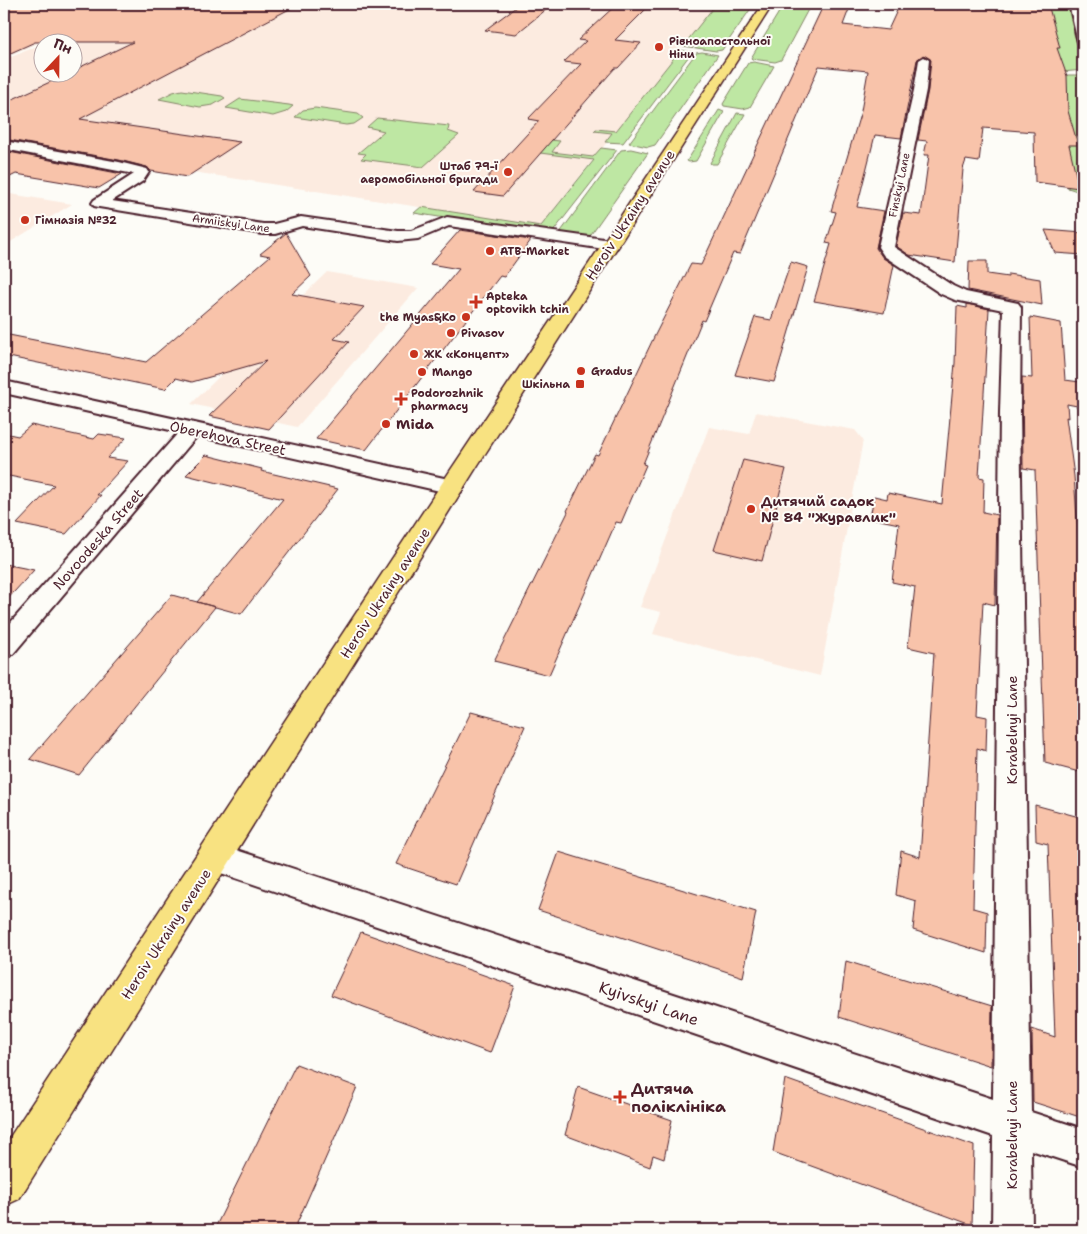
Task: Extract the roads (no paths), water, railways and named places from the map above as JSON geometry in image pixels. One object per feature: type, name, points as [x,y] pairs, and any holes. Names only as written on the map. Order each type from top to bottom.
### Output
[{"type":"highway","name":"Heroiv Ukrainy avenue","points":[[4,1184],[453,487],[768,4]]},
{"type":"street","points":[[1074,4],[1081,19],[1079,30],[1083,42]]},
{"type":"street","name":"Finskyi Lane","points":[[924,60],[920,90],[886,247],[890,253],[938,284]]},
{"type":"street","name":"Armiiskyi Lane","points":[[4,145],[142,172],[138,178],[99,203],[263,229],[275,229],[301,221],[398,236],[412,236],[448,221],[611,245]]},
{"type":"street","name":"Korabelnyi Lane","points":[[938,284],[961,296],[1012,307],[1010,412],[1012,1230]]},
{"type":"street","name":"Oberehova Street","points":[[4,387],[453,487]]},
{"type":"street","name":"Novoodeska Street","points":[[4,647],[192,430]]},
{"type":"street","name":"Kyivskyi Lane","points":[[215,857],[1083,1148]]},
{"type":"place","name":"Рівноапостольної Ніни","points":[[659,47]]},
{"type":"place","name":"Штаб 79-ї аеромобільної бригади","points":[[508,172]]},
{"type":"place","name":"Гімназія №32","points":[[25,220]]},
{"type":"place","name":"ATB-Market","points":[[490,251]]},
{"type":"place","name":"Apteka optovikh tchin","points":[[476,302]]},
{"type":"place","name":"the Myas&Ko","points":[[466,317]]},
{"type":"place","name":"Pivasov","points":[[451,333]]},
{"type":"place","name":"ЖК «Концепт»","points":[[414,354]]},
{"type":"place","name":"Gradus","points":[[581,371]]},
{"type":"place","name":"Mango","points":[[422,372]]},
{"type":"place","name":"Шкільна","points":[[580,384]]},
{"type":"place","name":"Podorozhnik pharmacy","points":[[401,399]]},
{"type":"place","name":"Mida","points":[[386,424]]},
{"type":"place","name":"Дитячий садок № 84 \"Журавлик\"","points":[[751,509]]},
{"type":"place","name":"Дитяча поліклініка","points":[[620,1097]]}]
